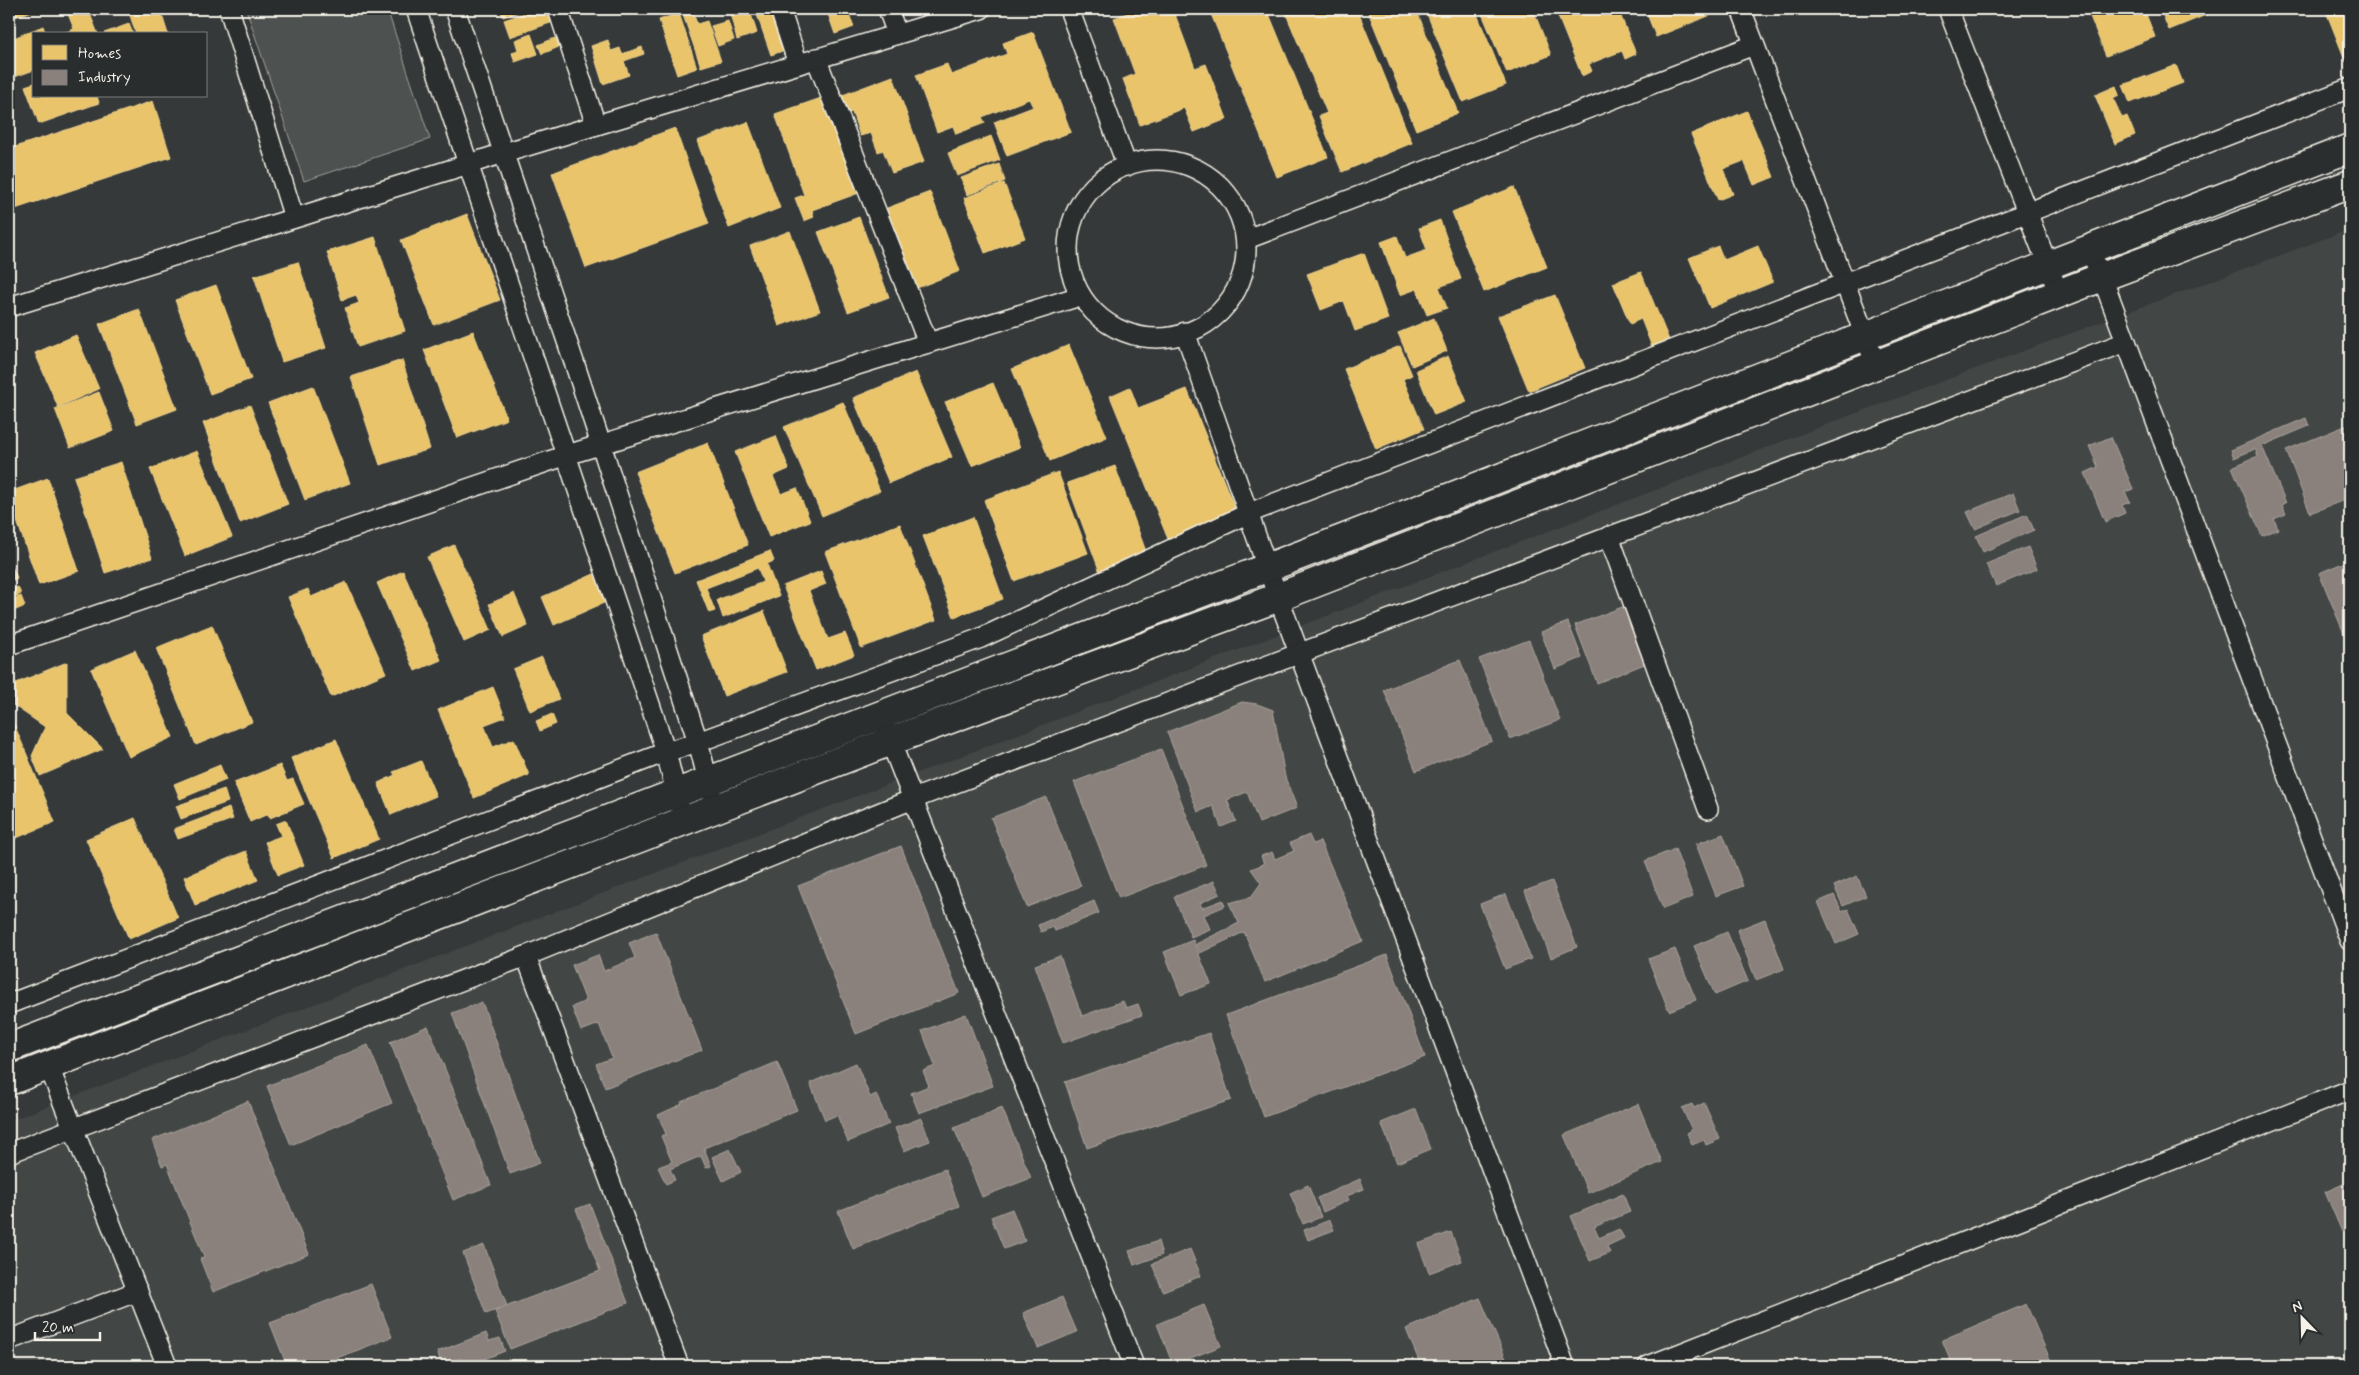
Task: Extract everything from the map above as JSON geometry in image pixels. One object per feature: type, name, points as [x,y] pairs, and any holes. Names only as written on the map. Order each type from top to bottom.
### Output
[{"type":"main road","points":[[9,1048],[1267,567],[2350,148]]},
{"type":"main road","points":[[9,1081],[890,741],[1279,598],[2102,277],[2350,184]]},
{"type":"street","points":[[229,9],[294,218]]},
{"type":"street","points":[[416,9],[666,752],[675,793],[684,820]]},
{"type":"street","points":[[455,9],[698,742],[706,781],[715,808]]},
{"type":"street","points":[[560,9],[596,125]]},
{"type":"street","points":[[780,9],[798,64]]},
{"type":"street","points":[[888,9],[897,34]]},
{"type":"street","points":[[9,307],[504,153],[981,9]]},
{"type":"street","points":[[1069,9],[1127,166]]},
{"type":"street","points":[[1741,9],[1876,365]]},
{"type":"street","points":[[1948,9],[2059,294]]},
{"type":"street","points":[[1247,239],[1754,45]]},
{"type":"street","points":[[816,58],[928,343]]},
{"type":"street","points":[[9,1004],[666,752],[981,638],[1249,513],[2350,88]]},
{"type":"street","points":[[1141,160],[1180,162],[1211,176],[1235,202],[1247,239],[1245,270],[1230,302],[1204,326],[1164,338],[1136,336],[1104,321],[1080,296],[1068,261],[1070,227],[1084,196],[1111,172],[1127,166],[1141,160]]},
{"type":"street","points":[[2089,249],[2102,277],[2350,941]]},
{"type":"street","points":[[9,645],[567,455],[1080,296]]},
{"type":"street","points":[[1185,332],[1267,567],[1565,1366]]},
{"type":"street","points":[[9,1153],[526,956],[913,798],[2126,342]]},
{"type":"street","points":[[1609,536],[1708,809]]},
{"type":"street","points":[[881,715],[1134,1366]]},
{"type":"street","points":[[526,956],[679,1366]]},
{"type":"street","points":[[49,1066],[167,1366]]},
{"type":"street","points":[[1648,1366],[2350,1090]]},
{"type":"street","points":[[9,1340],[138,1291]]},
{"type":"shaded area","points":[[246,9],[387,9],[430,139],[304,181]]},
{"type":"shaded area","points":[[2350,229],[2350,1366],[9,1366],[9,1121],[1833,422]]},
{"type":"building: Homes","points":[[9,9],[38,9],[9,19]]},
{"type":"building: Homes","points":[[66,9],[88,9],[97,32],[66,32],[74,29]]},
{"type":"building: Homes","points":[[128,9],[160,9],[167,32],[135,32]]},
{"type":"building: Homes","points":[[500,9],[528,9],[503,17]]},
{"type":"building: Homes","points":[[537,9],[552,9],[556,21],[510,37],[504,20]]},
{"type":"building: Homes","points":[[681,9],[692,9],[697,24],[707,21],[721,61],[701,67]]},
{"type":"building: Homes","points":[[729,9],[741,9],[743,14],[750,11],[757,33],[737,40]]},
{"type":"building: Homes","points":[[755,9],[778,9],[791,48],[771,55]]},
{"type":"building: Homes","points":[[847,9],[854,27],[835,34],[828,14]]},
{"type":"building: Homes","points":[[1138,9],[1173,9],[1195,68],[1206,64],[1227,119],[1194,132],[1184,108],[1140,125],[1123,79],[1135,74],[1114,18]]},
{"type":"building: Homes","points":[[1209,9],[1267,9],[1328,157],[1277,177]]},
{"type":"building: Homes","points":[[1284,9],[1357,9],[1412,143],[1342,172],[1319,116],[1327,113]]},
{"type":"building: Homes","points":[[1367,9],[1416,9],[1458,113],[1416,130]]},
{"type":"building: Homes","points":[[1425,9],[1475,9],[1506,85],[1463,102]]},
{"type":"building: Homes","points":[[1480,9],[1533,9],[1551,55],[1507,73]]},
{"type":"building: Homes","points":[[1555,9],[1618,9],[1636,54],[1625,59],[1622,51],[1589,64],[1592,71],[1582,76]]},
{"type":"building: Homes","points":[[1645,9],[1720,9],[1721,11],[1656,37]]},
{"type":"building: Homes","points":[[2087,9],[2144,9],[2155,37],[2106,56]]},
{"type":"building: Homes","points":[[2160,9],[2203,9],[2206,15],[2169,30]]},
{"type":"building: Homes","points":[[2325,9],[2350,9],[2350,60],[2346,62]]},
{"type":"building: Homes","points":[[679,13],[697,68],[677,75],[659,20]]},
{"type":"building: Homes","points":[[728,21],[734,40],[718,46],[711,26]]},
{"type":"building: Homes","points":[[129,24],[132,32],[107,32]]},
{"type":"building: Homes","points":[[43,26],[45,32],[32,32],[32,71],[9,79],[9,40]]},
{"type":"building: Homes","points":[[1033,32],[1071,132],[1007,156],[994,122],[1033,107],[1029,99],[982,117],[985,123],[956,134],[953,126],[937,132],[916,75],[947,64],[951,75],[1007,54],[1003,43]]},
{"type":"building: Homes","points":[[531,34],[538,54],[515,62],[512,53],[518,50],[515,40]]},
{"type":"building: Homes","points":[[562,35],[566,44],[542,54],[538,45]]},
{"type":"building: Homes","points":[[608,40],[611,51],[620,48],[622,54],[642,47],[644,54],[624,61],[629,75],[603,84],[591,46]]},
{"type":"building: Homes","points":[[2176,65],[2183,83],[2130,103],[2123,85]]},
{"type":"building: Homes","points":[[893,76],[924,162],[892,173],[883,150],[878,152],[871,133],[860,136],[852,112],[846,114],[840,96]]},
{"type":"building: Homes","points":[[32,84],[32,98],[98,98],[99,103],[39,124],[25,86]]},
{"type":"building: Homes","points":[[2116,86],[2119,95],[2113,98],[2122,118],[2127,116],[2135,135],[2115,144],[2095,95]]},
{"type":"building: Homes","points":[[824,97],[859,193],[812,210],[814,217],[804,221],[795,198],[804,195],[775,114]]},
{"type":"building: Homes","points":[[153,101],[171,157],[9,211],[9,149]]},
{"type":"building: Homes","points":[[1747,111],[1774,177],[1754,185],[1744,161],[1723,169],[1733,194],[1718,200],[1691,134]]},
{"type":"building: Homes","points":[[748,122],[780,208],[729,228],[697,141]]},
{"type":"building: Homes","points":[[675,128],[709,224],[586,268],[552,173]]},
{"type":"building: Homes","points":[[991,136],[1000,160],[957,176],[948,153]]},
{"type":"building: Homes","points":[[999,164],[1005,181],[967,195],[961,178]]},
{"type":"building: Homes","points":[[1004,183],[1025,238],[985,253],[964,198]]},
{"type":"building: Homes","points":[[1514,187],[1547,267],[1484,292],[1452,212]]},
{"type":"building: Homes","points":[[930,192],[960,271],[917,288],[887,208]]},
{"type":"building: Homes","points":[[467,214],[500,300],[434,325],[401,240]]},
{"type":"building: Homes","points":[[859,217],[889,297],[848,312],[818,232]]},
{"type":"building: Homes","points":[[1440,220],[1461,279],[1439,287],[1447,308],[1427,315],[1417,289],[1400,295],[1381,242],[1397,236],[1405,258],[1427,250],[1419,228]]},
{"type":"building: Homes","points":[[790,231],[820,311],[779,326],[750,246]]},
{"type":"building: Homes","points":[[375,237],[405,331],[358,347],[345,308],[359,303],[356,295],[342,300],[327,252]]},
{"type":"building: Homes","points":[[1718,246],[1724,260],[1758,246],[1773,282],[1710,308],[1689,258]]},
{"type":"building: Homes","points":[[1364,253],[1388,319],[1355,331],[1344,301],[1321,310],[1307,274]]},
{"type":"building: Homes","points":[[298,262],[326,348],[282,362],[254,276]]},
{"type":"building: Homes","points":[[1641,272],[1669,340],[1652,347],[1641,319],[1630,324],[1613,283]]},
{"type":"building: Homes","points":[[216,285],[251,379],[210,394],[175,300]]},
{"type":"building: Homes","points":[[1555,295],[1585,368],[1529,391],[1498,316]]},
{"type":"building: Homes","points":[[139,309],[177,409],[137,424],[99,324]]},
{"type":"building: Homes","points":[[1434,318],[1447,351],[1412,366],[1398,333]]},
{"type":"building: Homes","points":[[473,331],[507,419],[457,438],[424,350]]},
{"type":"building: Homes","points":[[76,335],[99,389],[58,407],[35,353]]},
{"type":"building: Homes","points":[[1069,345],[1107,437],[1050,461],[1012,369]]},
{"type":"building: Homes","points":[[1400,346],[1412,375],[1403,379],[1424,429],[1376,449],[1344,369]]},
{"type":"building: Homes","points":[[1448,356],[1467,402],[1434,415],[1416,370]]},
{"type":"building: Homes","points":[[402,360],[430,449],[380,465],[351,377]]},
{"type":"building: Homes","points":[[916,372],[952,457],[889,483],[853,398]]},
{"type":"building: Homes","points":[[993,383],[1020,447],[972,466],[945,402]]},
{"type":"building: Homes","points":[[313,386],[350,483],[305,500],[268,403]]},
{"type":"building: Homes","points":[[1130,387],[1138,408],[1187,389],[1236,512],[1168,539],[1110,396]]},
{"type":"building: Homes","points":[[99,392],[114,431],[70,448],[55,409]]},
{"type":"building: Homes","points":[[843,402],[880,491],[822,516],[784,427]]},
{"type":"building: Homes","points":[[250,405],[288,504],[240,523],[203,423]]},
{"type":"building: Homes","points":[[776,436],[789,469],[773,476],[781,494],[797,488],[810,521],[769,537],[735,452]]},
{"type":"building: Homes","points":[[708,443],[748,545],[675,573],[635,472]]},
{"type":"building: Homes","points":[[197,451],[232,537],[185,556],[150,469]]},
{"type":"building: Homes","points":[[121,462],[152,558],[105,573],[74,477]]},
{"type":"building: Homes","points":[[1115,466],[1148,557],[1101,575],[1067,483]]},
{"type":"building: Homes","points":[[1058,472],[1088,553],[1014,581],[984,500]]},
{"type":"building: Homes","points":[[48,478],[79,571],[39,585],[9,498],[9,492]]},
{"type":"building: Homes","points":[[973,517],[1003,599],[954,617],[923,536]]},
{"type":"building: Homes","points":[[900,524],[936,620],[861,648],[825,552]]},
{"type":"building: Homes","points":[[454,545],[491,630],[464,642],[427,557]]},
{"type":"building: Homes","points":[[770,551],[774,561],[767,564],[779,596],[723,618],[717,600],[763,582],[758,568],[706,588],[715,611],[709,613],[696,580]]},
{"type":"building: Homes","points":[[9,559],[17,578],[9,582]]},
{"type":"building: Homes","points":[[403,571],[441,660],[415,671],[377,583]]},
{"type":"building: Homes","points":[[821,571],[826,584],[809,591],[828,639],[845,633],[854,655],[816,670],[783,586]]},
{"type":"building: Homes","points":[[594,574],[606,602],[554,625],[542,597]]},
{"type":"building: Homes","points":[[346,582],[386,673],[331,697],[288,597],[308,589],[311,597]]},
{"type":"building: Homes","points":[[18,587],[21,594],[9,599],[9,590]]},
{"type":"building: Homes","points":[[514,593],[528,626],[503,637],[489,604]]},
{"type":"building: Homes","points":[[21,596],[25,606],[9,613],[9,601]]},
{"type":"building: Homes","points":[[764,611],[787,672],[724,696],[701,636]]},
{"type":"building: Homes","points":[[212,625],[252,722],[196,745],[156,648]]},
{"type":"building: Homes","points":[[135,650],[173,737],[129,757],[91,669]]},
{"type":"building: Homes","points":[[542,657],[559,699],[530,711],[513,669]]},
{"type":"building: Homes","points":[[67,662],[67,713],[103,749],[40,776],[32,756],[45,727],[10,703],[9,686]]},
{"type":"building: Homes","points":[[493,687],[505,717],[484,725],[493,747],[514,739],[529,775],[474,798],[438,710]]},
{"type":"building: Homes","points":[[9,712],[55,822],[9,841]]},
{"type":"building: Homes","points":[[552,714],[556,724],[540,731],[536,721]]},
{"type":"building: Homes","points":[[336,739],[379,839],[334,858],[291,758]]},
{"type":"building: Homes","points":[[421,761],[436,796],[391,815],[378,783],[395,775],[393,772]]},
{"type":"building: Homes","points":[[220,765],[226,780],[180,799],[174,784]]},
{"type":"building: Homes","points":[[280,765],[287,781],[293,779],[304,804],[270,818],[268,814],[250,822],[234,783]]},
{"type":"building: Homes","points":[[224,789],[228,802],[181,819],[176,806]]},
{"type":"building: Homes","points":[[229,808],[233,819],[178,839],[174,829]]},
{"type":"building: Homes","points":[[135,818],[178,918],[129,939],[86,839]]},
{"type":"building: Homes","points":[[286,820],[304,865],[278,875],[265,842],[281,836],[276,824]]},
{"type":"building: Homes","points":[[246,851],[258,880],[195,905],[184,877]]},
{"type":"building: Industry","points":[[2350,404],[2350,421],[2345,406]]},
{"type":"building: Industry","points":[[2306,418],[2309,426],[2262,446],[2286,503],[2282,505],[2286,514],[2274,519],[2278,529],[2262,536],[2232,467],[2258,456],[2255,449],[2234,458],[2231,450]]},
{"type":"building: Industry","points":[[2350,424],[2350,498],[2310,513],[2286,450]]},
{"type":"building: Industry","points":[[2111,437],[2133,489],[2125,492],[2130,502],[2122,505],[2125,513],[2105,522],[2085,473],[2098,467],[2089,446]]},
{"type":"building: Industry","points":[[2013,493],[2020,510],[1975,529],[1967,512]]},
{"type":"building: Industry","points":[[2027,514],[2034,530],[1983,552],[1976,536]]},
{"type":"building: Industry","points":[[2028,547],[2037,569],[1996,586],[1986,564]]},
{"type":"building: Industry","points":[[2350,560],[2350,633],[2345,636],[2319,573]]},
{"type":"building: Industry","points":[[1625,606],[1647,663],[1597,683],[1575,625]]},
{"type":"building: Industry","points":[[1568,622],[1582,658],[1555,669],[1541,632]]},
{"type":"building: Industry","points":[[1529,640],[1560,720],[1510,739],[1479,659]]},
{"type":"building: Industry","points":[[1460,660],[1492,741],[1416,771],[1384,690]]},
{"type":"building: Industry","points":[[1242,702],[1257,704],[1273,710],[1285,777],[1297,808],[1259,823],[1247,792],[1227,800],[1236,821],[1221,827],[1213,806],[1198,812],[1167,732]]},
{"type":"building: Industry","points":[[1161,749],[1206,865],[1119,898],[1074,782]]},
{"type":"building: Industry","points":[[1046,797],[1081,886],[1027,907],[991,818]]},
{"type":"building: Industry","points":[[1723,834],[1743,886],[1716,896],[1696,844]]},
{"type":"building: Industry","points":[[1309,835],[1313,844],[1320,841],[1363,941],[1265,982],[1244,932],[1200,953],[1196,944],[1239,923],[1229,903],[1251,897],[1261,883],[1251,869],[1264,864],[1261,856],[1272,852],[1275,859],[1294,851],[1290,843]]},
{"type":"building: Industry","points":[[901,846],[959,993],[856,1034],[798,886]]},
{"type":"building: Industry","points":[[1675,849],[1693,897],[1663,909],[1645,861]]},
{"type":"building: Industry","points":[[1857,876],[1866,896],[1843,906],[1834,886]]},
{"type":"building: Industry","points":[[1214,881],[1220,894],[1200,903],[1202,908],[1223,900],[1225,906],[1204,915],[1210,929],[1191,937],[1174,897]]},
{"type":"building: Industry","points":[[1552,881],[1577,947],[1551,958],[1525,891]]},
{"type":"building: Industry","points":[[1506,894],[1531,959],[1505,969],[1480,904]]},
{"type":"building: Industry","points":[[1834,895],[1842,912],[1848,909],[1859,934],[1836,944],[1818,902]]},
{"type":"building: Industry","points":[[1094,901],[1099,913],[1055,931],[1053,927],[1041,932],[1038,925]]},
{"type":"building: Industry","points":[[1765,919],[1784,969],[1756,980],[1737,930]]},
{"type":"building: Industry","points":[[656,932],[702,1050],[605,1088],[596,1064],[612,1058],[599,1024],[581,1031],[572,1007],[586,1001],[572,965],[598,955],[604,971],[635,958],[629,943]]},
{"type":"building: Industry","points":[[1727,932],[1748,981],[1715,995],[1694,946]]},
{"type":"building: Industry","points":[[1193,940],[1211,984],[1181,995],[1164,952]]},
{"type":"building: Industry","points":[[1675,949],[1696,1000],[1669,1011],[1648,959]]},
{"type":"building: Industry","points":[[1387,955],[1425,1057],[1264,1117],[1226,1015]]},
{"type":"building: Industry","points":[[1060,956],[1082,1016],[1123,1001],[1126,1008],[1138,1004],[1142,1015],[1063,1043],[1035,965]]},
{"type":"building: Industry","points":[[482,1002],[540,1163],[510,1174],[452,1013]]},
{"type":"building: Industry","points":[[966,1014],[993,1086],[919,1113],[911,1093],[929,1086],[923,1071],[935,1066],[922,1031]]},
{"type":"building: Industry","points":[[428,1026],[491,1185],[453,1200],[390,1042]]},
{"type":"building: Industry","points":[[1209,1033],[1231,1100],[1087,1148],[1065,1082]]},
{"type":"building: Industry","points":[[368,1045],[392,1103],[291,1145],[267,1086]]},
{"type":"building: Industry","points":[[777,1062],[797,1110],[704,1148],[711,1166],[706,1168],[701,1156],[670,1169],[675,1180],[666,1184],[658,1167],[672,1162],[661,1136],[666,1134],[658,1115],[682,1104],[681,1102]]},
{"type":"building: Industry","points":[[856,1063],[870,1097],[876,1094],[889,1124],[848,1142],[837,1115],[825,1120],[810,1083]]},
{"type":"building: Industry","points":[[248,1101],[309,1254],[213,1292],[200,1259],[204,1257],[167,1164],[162,1166],[152,1140]]},
{"type":"building: Industry","points":[[1704,1103],[1720,1139],[1706,1145],[1704,1140],[1692,1145],[1687,1133],[1692,1130],[1682,1108],[1692,1104],[1694,1108]]},
{"type":"building: Industry","points":[[1638,1104],[1662,1162],[1588,1193],[1564,1135]]},
{"type":"building: Industry","points":[[1002,1108],[1031,1178],[982,1197],[954,1128]]},
{"type":"building: Industry","points":[[1416,1109],[1431,1149],[1397,1163],[1381,1123]]},
{"type":"building: Industry","points":[[921,1118],[930,1141],[904,1151],[895,1128]]},
{"type":"building: Industry","points":[[730,1149],[741,1172],[723,1181],[712,1157]]},
{"type":"building: Industry","points":[[945,1169],[959,1206],[853,1249],[838,1211]]},
{"type":"building: Industry","points":[[1360,1179],[1364,1189],[1347,1196],[1349,1200],[1323,1212],[1317,1198]]},
{"type":"building: Industry","points":[[2350,1181],[2350,1229],[2342,1232],[2325,1192]]},
{"type":"building: Industry","points":[[1308,1185],[1321,1217],[1303,1224],[1290,1193]]},
{"type":"building: Industry","points":[[1623,1194],[1630,1212],[1594,1227],[1599,1238],[1619,1229],[1624,1238],[1607,1246],[1610,1253],[1590,1261],[1571,1216]]},
{"type":"building: Industry","points":[[590,1204],[628,1303],[510,1349],[495,1311],[600,1271],[576,1209]]},
{"type":"building: Industry","points":[[1012,1209],[1025,1241],[1004,1249],[991,1217]]},
{"type":"building: Industry","points":[[1330,1220],[1334,1230],[1308,1240],[1304,1230]]},
{"type":"building: Industry","points":[[1451,1232],[1462,1261],[1429,1273],[1418,1244]]},
{"type":"building: Industry","points":[[1158,1241],[1162,1255],[1134,1265],[1129,1251]]},
{"type":"building: Industry","points":[[484,1245],[507,1306],[486,1314],[463,1253]]},
{"type":"building: Industry","points":[[1190,1249],[1201,1276],[1163,1291],[1152,1264]]},
{"type":"building: Industry","points":[[371,1284],[392,1337],[316,1366],[287,1366],[270,1323]]},
{"type":"building: Industry","points":[[1062,1297],[1077,1332],[1038,1348],[1023,1313]]},
{"type":"building: Industry","points":[[1480,1298],[1509,1366],[1421,1366],[1406,1329]]},
{"type":"building: Industry","points":[[2026,1304],[2053,1366],[1953,1366],[1942,1340]]},
{"type":"building: Industry","points":[[1204,1305],[1221,1346],[1173,1365],[1157,1324]]},
{"type":"building: Industry","points":[[486,1333],[489,1341],[500,1338],[505,1351],[466,1366],[461,1358],[442,1365],[437,1352]]},
{"type":"building: Industry","points":[[897,1360],[899,1366],[882,1366]]},
{"type":"building: Industry","points":[[943,1362],[945,1366],[932,1366]]}]
